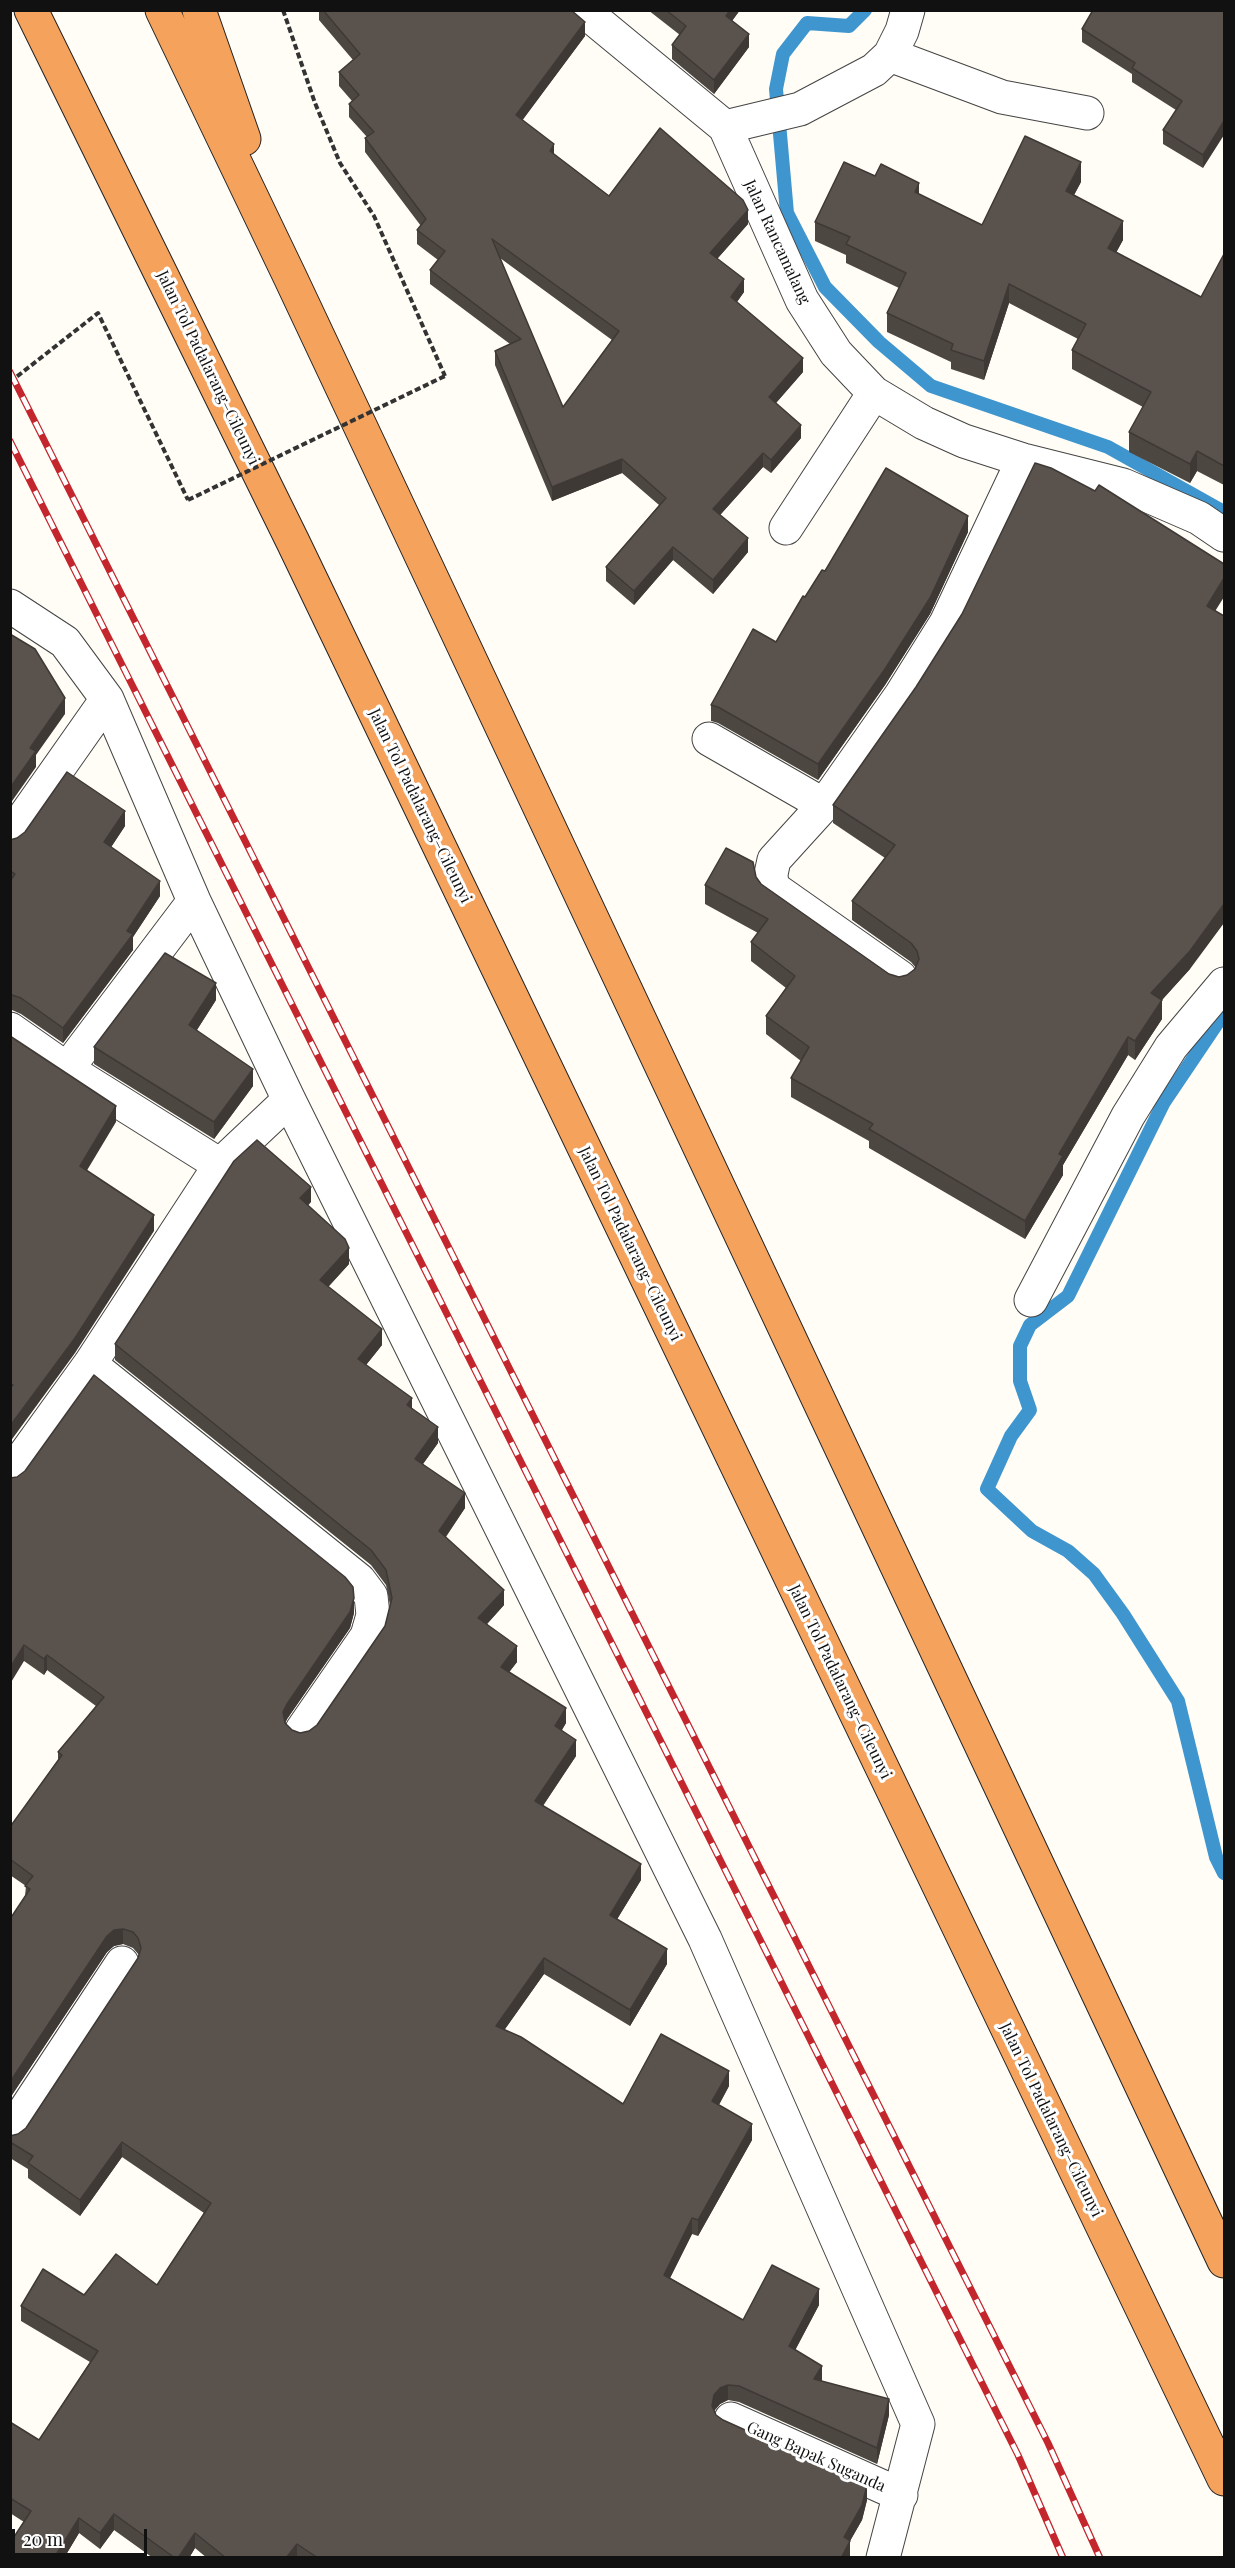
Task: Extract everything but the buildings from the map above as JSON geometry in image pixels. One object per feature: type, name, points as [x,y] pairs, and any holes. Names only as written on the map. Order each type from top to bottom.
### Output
[{"type":"highway","name":"Jalan Tol Padalarang–Cileunyi","points":[[31,10],[293,542],[1224,2479]]},
{"type":"highway","points":[[162,10],[291,279],[1224,2261]]},
{"type":"highway","points":[[199,10],[291,279]]},
{"type":"street","name":"Jalan Rancamalang","points":[[583,10],[734,125],[802,300],[836,353],[873,393],[924,423],[964,441],[1023,460],[1124,485],[1199,518],[1224,535]]},
{"type":"street","points":[[734,125],[800,110],[874,70],[890,56],[902,31],[908,10]]},
{"type":"street","points":[[890,56],[1002,97],[1087,113]]},
{"type":"street","points":[[786,528],[873,393]]},
{"type":"street","points":[[900,977],[772,887],[771,874],[774,860],[824,805],[902,694],[946,623],[1023,460]]},
{"type":"street","points":[[10,606],[65,642],[107,699],[194,901],[289,1100],[705,1939],[918,2424],[883,2558]]},
{"type":"street","points":[[10,837],[107,699]]},
{"type":"street","points":[[709,739],[824,805]]},
{"type":"street","points":[[67,1069],[194,901]]},
{"type":"street","points":[[1031,1300],[1134,1106],[1171,1047],[1224,984]]},
{"type":"street","points":[[10,1029],[67,1069],[220,1165]]},
{"type":"street","points":[[10,1475],[90,1364],[220,1165],[289,1100]]},
{"type":"street","points":[[90,1364],[359,1580],[371,1596],[373,1615],[367,1636],[302,1730]]},
{"type":"street","points":[[10,2133],[122,1963]]},
{"type":"street","name":"Gang Bapak Suganda","points":[[731,2419],[901,2495]]},
{"type":"path","points":[[10,382],[99,313],[188,500],[445,376],[374,216],[340,163],[315,103],[284,12],[289,10]]},
{"type":"waterway","points":[[865,10],[849,26],[807,23],[783,54],[776,89],[787,213],[825,287],[879,342],[931,386],[1108,447],[1224,512]]},
{"type":"waterway","points":[[1224,1013],[1164,1102],[1068,1296],[1030,1325],[1020,1346],[1020,1381],[1030,1410],[1011,1436],[987,1489],[1032,1531],[1068,1551],[1094,1574],[1123,1614],[1178,1701],[1216,1857],[1224,1873]]},
{"type":"railway","points":[[10,372],[1048,2443],[1100,2558]]},
{"type":"railway","points":[[10,441],[1018,2455],[1063,2558]]}]
